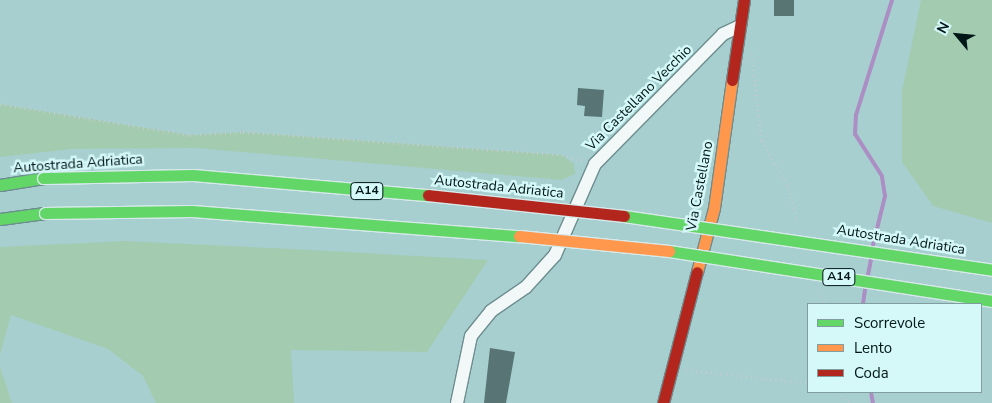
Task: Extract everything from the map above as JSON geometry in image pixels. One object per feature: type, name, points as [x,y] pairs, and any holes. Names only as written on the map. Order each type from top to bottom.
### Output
[{"type":"main road","name":"Via Castellano","points":[[662,403],[714,208],[744,0]]},
{"type":"main road","name":"Autostrada Adriatica","points":[[0,185],[43,178],[193,176],[504,202],[689,223],[992,270]]},
{"type":"main road","name":"A14","points":[[0,219],[45,213],[192,211],[490,233],[686,253],[992,301]]},
{"type":"street","name":"Via Castellano Vecchio","points":[[457,403],[471,336],[491,310],[526,287],[555,255],[595,164],[723,34],[740,26]]},
{"type":"path","points":[[752,52],[762,142],[789,188],[798,226]]},
{"type":"path","points":[[0,104],[190,135],[243,132],[438,145],[562,156],[595,164]]},
{"type":"path","points":[[816,287],[827,303]]},
{"type":"path","points":[[692,371],[807,383]]},
{"type":"path","points":[[839,393],[850,403]]},
{"type":"green space","points":[[921,0],[992,0],[992,223],[933,206],[902,162],[902,91]]},
{"type":"green space","points":[[0,104],[190,135],[243,132],[562,155],[574,164],[575,174],[561,180],[196,148],[72,149],[0,157]]},
{"type":"green space","points":[[125,241],[488,260],[427,352],[291,350],[294,403],[156,403],[143,376],[108,349],[11,315],[0,355],[0,247]]},
{"type":"green space","points":[[0,367],[12,403],[0,403]]},
{"type":"building","points":[[774,0],[794,0],[794,16],[774,16]]},
{"type":"building","points":[[578,88],[604,90],[602,117],[584,116],[585,106],[577,105]]},
{"type":"building","points":[[490,348],[515,352],[506,403],[484,403]]},
{"type":"waterway","points":[[873,245],[885,196],[882,176],[855,134],[856,115],[892,0]]},
{"type":"waterway","points":[[868,275],[871,260]]},
{"type":"waterway","points":[[863,303],[865,289]]},
{"type":"waterway","points":[[871,393],[873,403]]},
{"type":"traffic: fast","points":[[43,178],[193,175],[428,195]]},
{"type":"traffic: fast","points":[[0,185],[43,178]]},
{"type":"traffic: fast","points":[[45,213],[192,211],[519,236]]},
{"type":"traffic: fast","points":[[0,219],[45,213]]},
{"type":"traffic: fast","points":[[624,216],[992,270]]},
{"type":"traffic: fast","points":[[669,251],[992,301]]},
{"type":"traffic: slow","points":[[697,272],[714,208],[732,80]]},
{"type":"traffic: slow","points":[[519,236],[669,251]]},
{"type":"traffic: jam","points":[[732,80],[744,0]]},
{"type":"traffic: jam","points":[[428,195],[624,216]]},
{"type":"traffic: jam","points":[[663,403],[697,272]]}]
